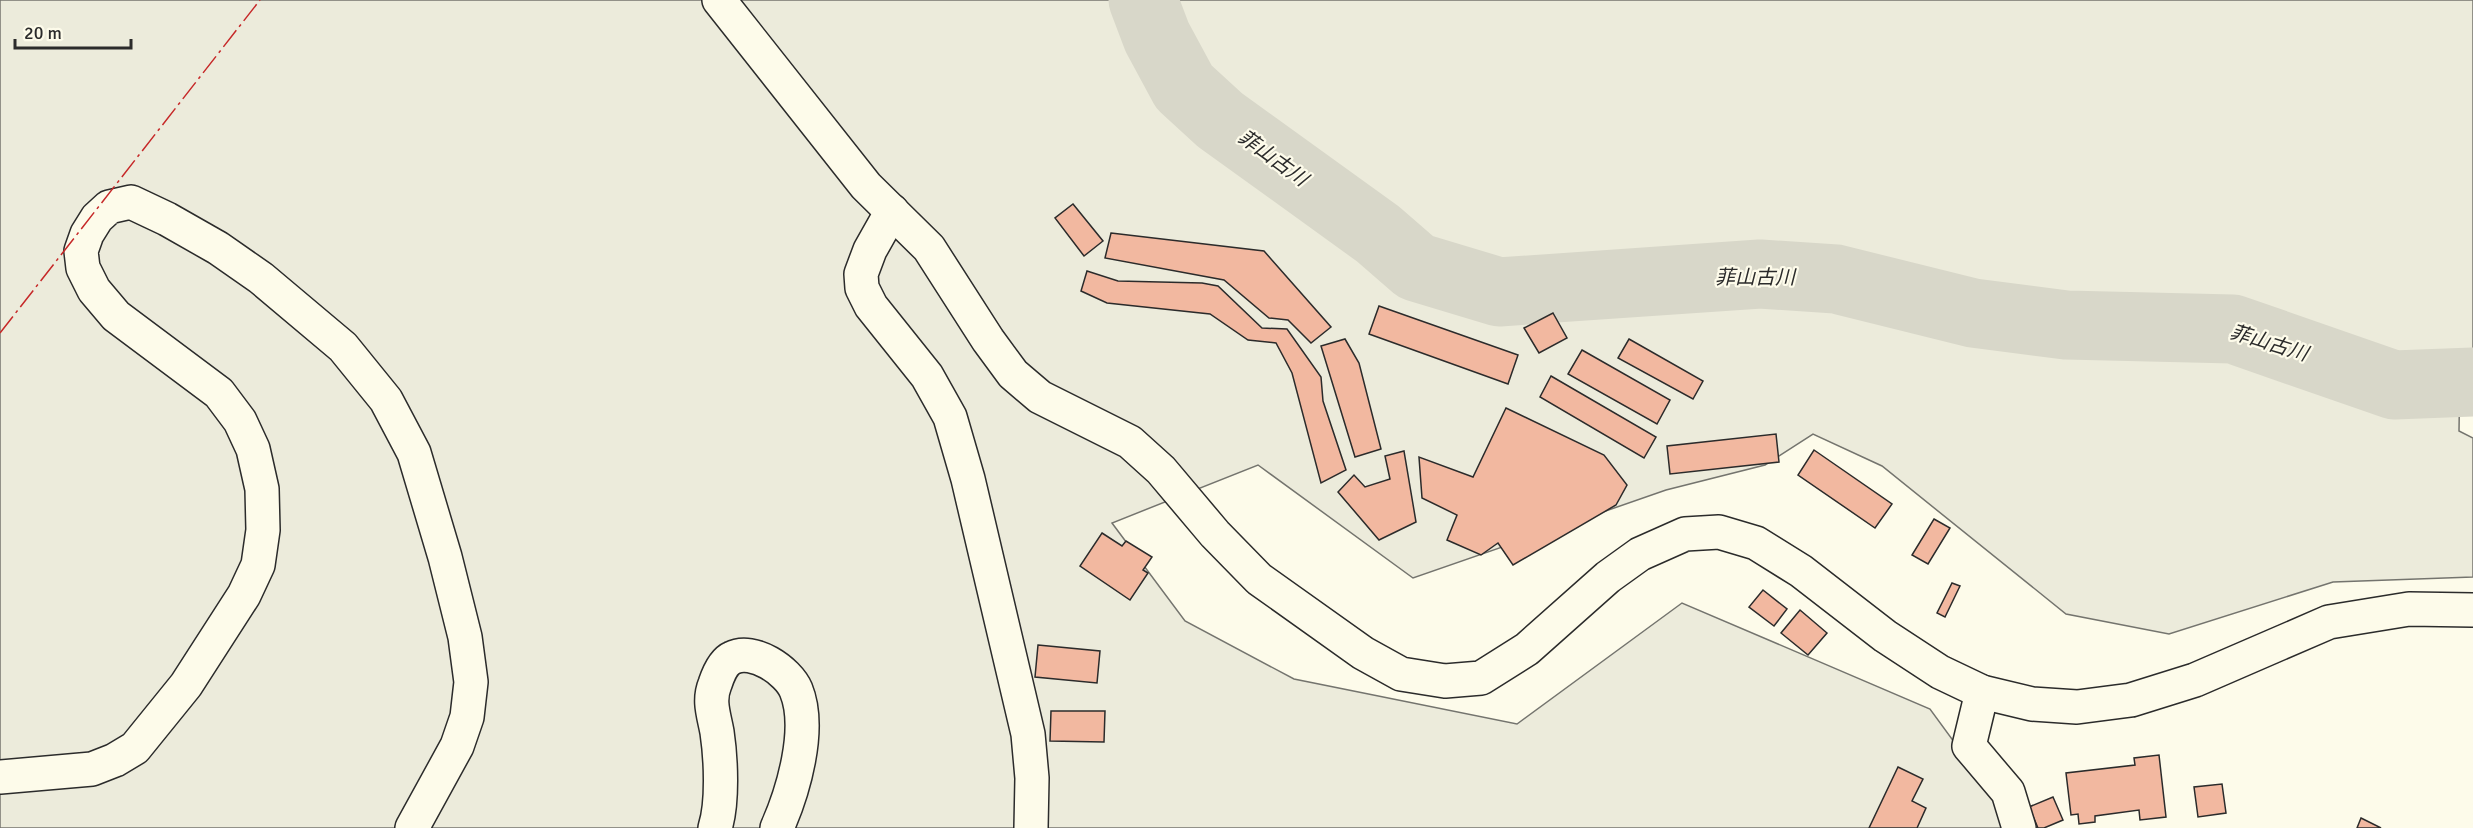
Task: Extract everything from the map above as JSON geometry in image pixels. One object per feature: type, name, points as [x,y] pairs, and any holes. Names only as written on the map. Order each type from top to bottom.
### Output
[{"type":"street","points":[[719,0],[866,186],[929,248],[988,340],[1013,374],[1040,397],[1130,442],[1161,470],[1215,534],[1259,579],[1363,653],[1401,674],[1445,681],[1480,678],[1527,649],[1608,577],[1640,554],[1685,534],[1719,532],[1756,543],[1801,571],[1885,636],[1940,672],[1982,692],[2032,704],[2077,707],[2131,700],[2195,680],[2329,622],[2409,609],[2473,610]]},
{"type":"street","points":[[0,777],[92,769],[115,760],[135,748],[186,685],[244,595],[258,565],[263,530],[262,489],[253,449],[240,421],[219,393],[116,316],[94,290],[83,268],[81,251],[87,234],[97,218],[110,207],[131,202],[218,248],[261,278],[343,347],[386,400],[414,453],[465,637],[471,682],[467,717],[457,746],[412,828]]},
{"type":"street","points":[[892,211],[864,266],[861,274],[862,288],[876,313],[927,376],[950,417],[968,480],[1028,734],[1032,778],[1031,828]]},
{"type":"street","points":[[715,828],[718,819],[719,784],[717,734],[710,699],[722,668],[731,658],[741,655],[757,656],[775,668],[796,690],[802,718],[795,779],[777,828]]},
{"type":"street","points":[[1982,692],[1969,746],[2008,792],[2019,828]]},
{"type":"shaded area","points":[[0,0],[2473,0],[2473,364],[2460,367],[2459,431],[2473,438],[2473,577],[2333,582],[2169,634],[2066,614],[1882,466],[1813,434],[1765,465],[1666,490],[1413,578],[1258,465],[1112,523],[1185,621],[1294,679],[1517,724],[1682,603],[1930,709],[2017,828],[0,828]]},
{"type":"building","points":[[1073,204],[1103,241],[1084,256],[1055,218]]},
{"type":"building","points":[[1111,233],[1264,251],[1331,327],[1311,343],[1288,320],[1269,318],[1224,280],[1105,258]]},
{"type":"building","points":[[1087,271],[1118,281],[1202,283],[1218,286],[1262,328],[1287,329],[1321,377],[1323,401],[1346,470],[1321,483],[1292,373],[1276,343],[1248,340],[1210,314],[1107,303],[1081,291]]},
{"type":"building","points":[[1379,306],[1518,355],[1508,384],[1369,334]]},
{"type":"building","points":[[1553,313],[1567,338],[1539,353],[1524,328]]},
{"type":"building","points":[[1345,339],[1359,363],[1381,449],[1355,457],[1321,346]]},
{"type":"building","points":[[1629,339],[1703,381],[1693,399],[1618,358]]},
{"type":"building","points":[[1582,350],[1670,400],[1657,424],[1568,374]]},
{"type":"building","points":[[1551,376],[1656,437],[1644,458],[1540,397]]},
{"type":"building","points":[[1506,408],[1604,455],[1627,485],[1616,505],[1513,565],[1498,543],[1481,555],[1447,540],[1457,515],[1422,498],[1419,457],[1473,477]]},
{"type":"building","points":[[1776,434],[1779,462],[1670,474],[1667,446]]},
{"type":"building","points":[[1814,450],[1892,504],[1875,528],[1798,475]]},
{"type":"building","points":[[1404,451],[1416,522],[1379,540],[1338,492],[1354,475],[1365,487],[1390,479],[1385,456]]},
{"type":"building","points":[[1934,519],[1950,528],[1928,564],[1912,555]]},
{"type":"building","points":[[1102,533],[1122,546],[1126,541],[1152,557],[1143,570],[1148,573],[1130,600],[1080,566]]},
{"type":"building","points":[[1952,583],[1960,586],[1945,617],[1937,613]]},
{"type":"building","points":[[1763,590],[1787,609],[1774,626],[1749,607]]},
{"type":"building","points":[[1800,610],[1827,633],[1808,655],[1781,633]]},
{"type":"building","points":[[1038,645],[1100,651],[1097,683],[1035,677]]},
{"type":"building","points":[[1051,711],[1105,711],[1104,742],[1050,741]]},
{"type":"building","points":[[2159,755],[2166,817],[2140,820],[2139,810],[2095,816],[2095,822],[2079,824],[2078,814],[2071,815],[2066,773],[2135,765],[2134,758]]},
{"type":"building","points":[[1898,767],[1923,779],[1912,801],[1926,808],[1917,828],[1869,828]]},
{"type":"building","points":[[2222,784],[2226,813],[2198,817],[2194,787]]},
{"type":"building","points":[[2053,797],[2063,820],[2044,828],[2038,828],[2029,807]]},
{"type":"building","points":[[2361,818],[2381,828],[2357,828]]},
{"type":"waterway","name":"菲山古川","points":[[1143,0],[1157,37],[1184,87],[1220,120],[1378,234],[1416,267],[1499,292],[1760,274],[1836,279],[1973,313],[2066,325],[2233,329],[2394,385],[2473,382]]},
{"type":"power","points":[[0,333],[260,0]]}]
